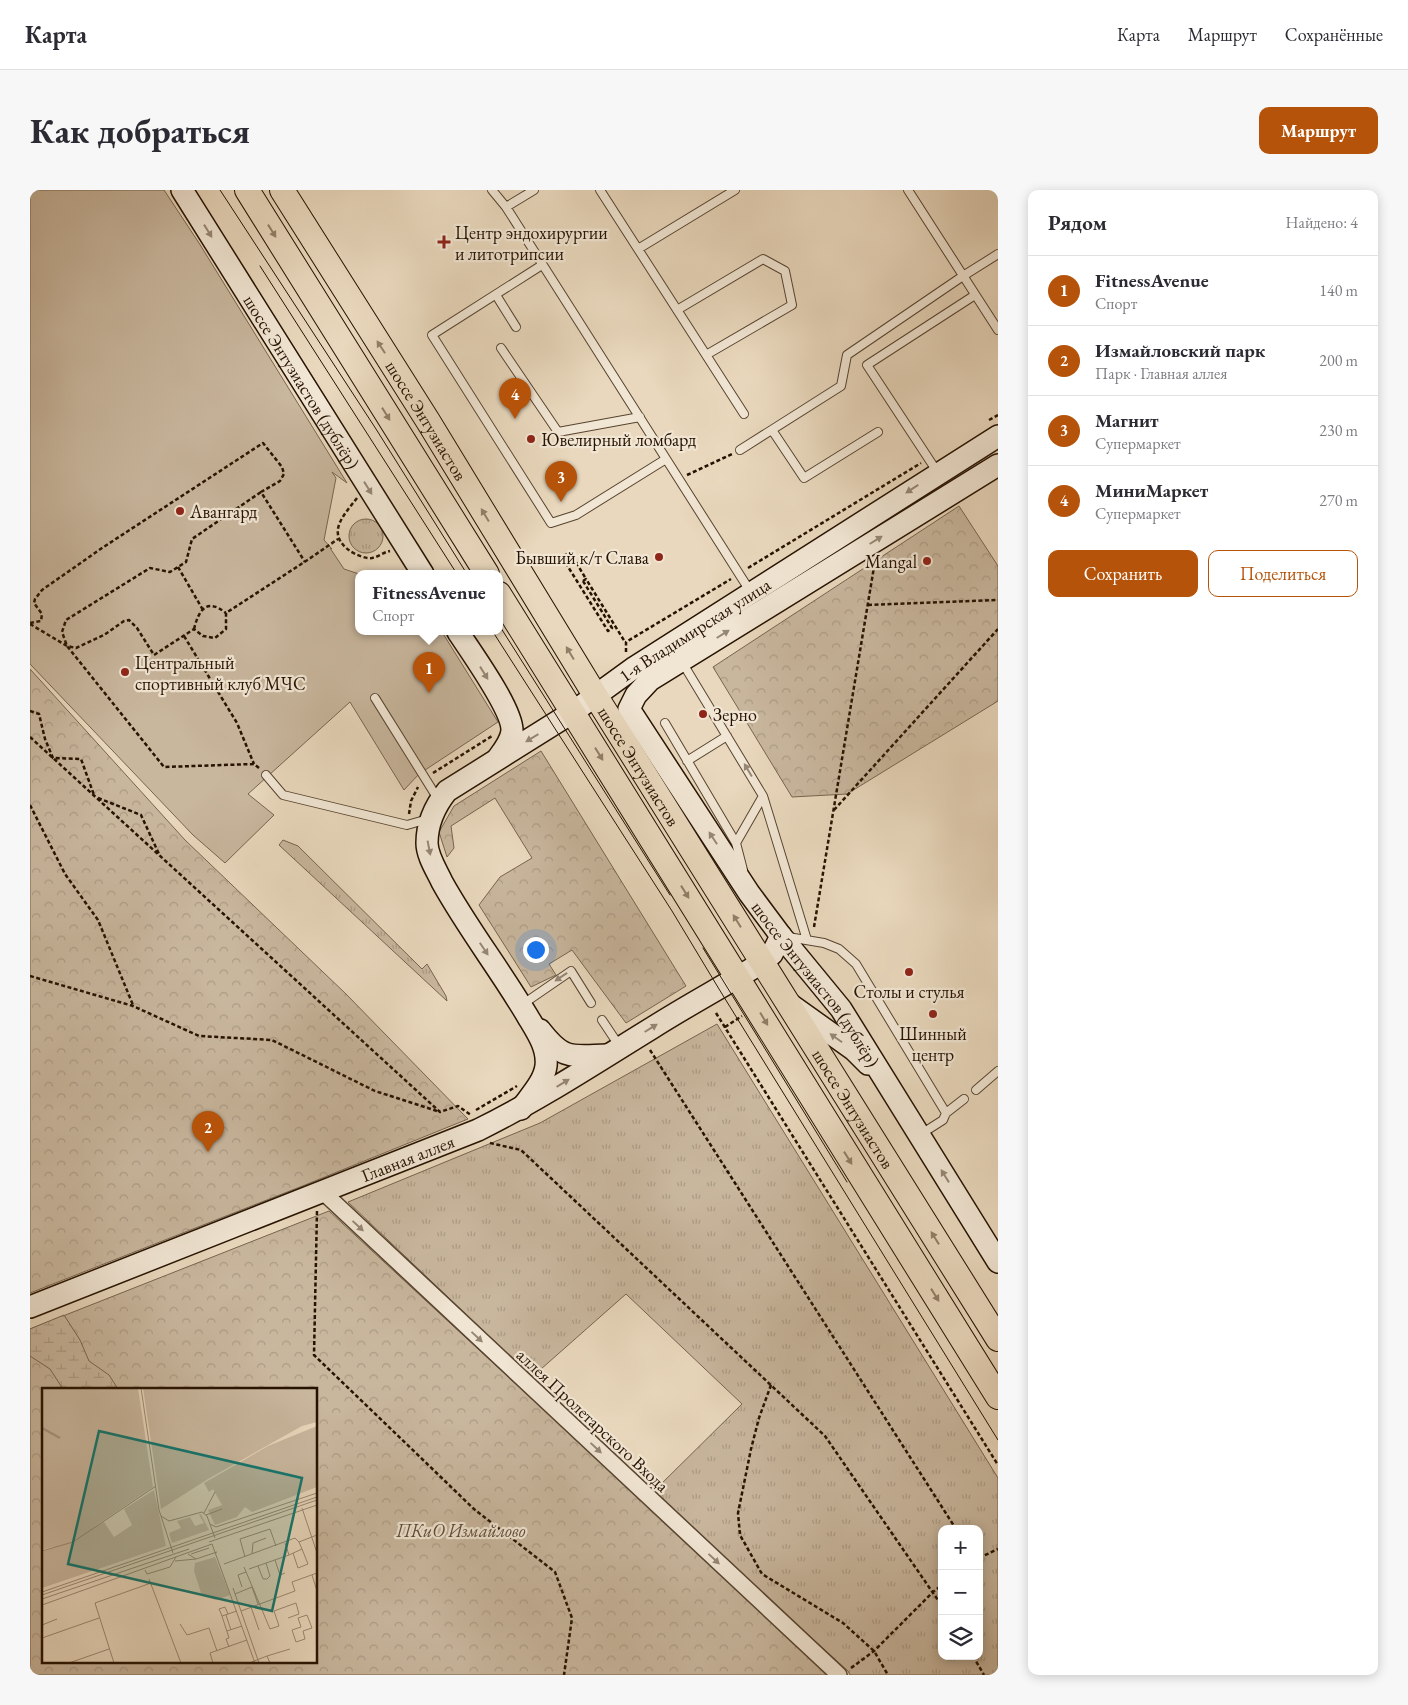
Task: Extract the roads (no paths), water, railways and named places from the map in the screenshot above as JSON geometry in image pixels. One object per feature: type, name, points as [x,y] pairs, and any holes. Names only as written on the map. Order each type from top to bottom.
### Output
[{"type":"main road","name":"шоссе Энтузиастов (дублёр)","points":[[182,190],[420,570]]},
{"type":"main road","name":"шоссе Энтузиастов","points":[[246,190],[484,570]]},
{"type":"main road","name":"шоссе Энтузиастов","points":[[282,190],[428,421],[595,695],[620,714],[763,962],[998,1339]]},
{"type":"main road","name":"1-я Владимирская улица","points":[[435,809],[447,791],[573,712],[635,667],[751,592],[933,466],[990,430]]},
{"type":"main road","name":"1-я Владимирская улица","points":[[620,714],[650,680],[998,465]]},
{"type":"main road","name":"шоссе Энтузиастов","points":[[503,600],[998,1396]]},
{"type":"main road","points":[[460,635],[508,710],[512,731],[508,744],[497,759]]},
{"type":"main road","name":"шоссе Энтузиастов (дублёр)","points":[[620,714],[781,936],[841,1009],[998,1262]]},
{"type":"main road","points":[[435,809],[426,845],[433,865],[457,909],[521,1005],[542,1042],[546,1057],[546,1067],[538,1086],[521,1109]]},
{"type":"main road","points":[[763,962],[772,954],[781,936]]},
{"type":"main road","name":"Главная аллея","points":[[30,1307],[325,1194],[478,1130],[521,1109],[616,1052],[652,1027],[763,962]]},
{"type":"main road","points":[[790,1004],[854,1050],[886,1082]]},
{"type":"main road","points":[[521,1005],[550,1042],[567,1055],[616,1052]]},
{"type":"street","name":"аллея Пролетарского Входа","points":[[325,1194],[844,1672]]},
{"type":"lane","points":[[492,190],[506,207],[751,592]]},
{"type":"lane","points":[[506,207],[534,190]]},
{"type":"lane","points":[[600,190],[744,414]]},
{"type":"lane","points":[[638,249],[735,190]]},
{"type":"lane","points":[[908,190],[998,330]]},
{"type":"lane","points":[[740,450],[841,386],[848,355],[998,254]]},
{"type":"lane","points":[[677,310],[764,259],[784,271],[792,305],[706,355]]},
{"type":"lane","points":[[542,265],[432,335],[551,523],[576,515],[666,459]]},
{"type":"lane","points":[[496,295],[516,327]]},
{"type":"lane","points":[[933,466],[867,365],[975,295]]},
{"type":"lane","points":[[501,348],[558,432],[640,417]]},
{"type":"lane","points":[[772,430],[804,478],[878,432]]},
{"type":"lane","points":[[681,660],[763,796],[810,941]]},
{"type":"lane","points":[[266,775],[283,795],[408,825],[435,809],[375,698]]},
{"type":"lane","points":[[664,724],[736,843],[750,893]]},
{"type":"lane","points":[[687,761],[728,736]]},
{"type":"lane","points":[[736,843],[763,796]]},
{"type":"lane","points":[[781,936],[824,943],[839,950],[856,964],[946,1113]]},
{"type":"lane","points":[[521,1005],[571,971],[591,1003]]},
{"type":"lane","points":[[602,1020],[616,1052]]},
{"type":"lane","points":[[976,1090],[998,1071]]},
{"type":"lane","points":[[919,1135],[943,1120],[946,1113],[964,1099]]},
{"type":"tram line","points":[[220,190],[376,429],[464,570]]},
{"type":"tram line","points":[[260,266],[454,570]]},
{"type":"tram line","points":[[503,631],[670,895]]},
{"type":"tram line","points":[[495,635],[672,911],[998,1440]]},
{"type":"tram line","points":[[703,948],[847,1182]]},
{"type":"place","name":"Центр эндохирургии и литотрипсии","points":[[444,242]]},
{"type":"place","name":"МиниМаркет","points":[[515,419]]},
{"type":"place","name":"Ювелирный ломбард","points":[[531,439]]},
{"type":"place","name":"Магнит","points":[[561,502]]},
{"type":"place","name":"Авангард","points":[[180,511]]},
{"type":"place","name":"Бывший к/т Слава","points":[[659,557]]},
{"type":"place","name":"Mangal","points":[[927,561]]},
{"type":"place","name":"Центральный спортивный клуб МЧС","points":[[125,672]]},
{"type":"place","name":"FitnessAvenue","points":[[429,693]]},
{"type":"place","name":"Зерно","points":[[703,714]]},
{"type":"place","name":"Столы и стулья","points":[[909,972]]},
{"type":"place","name":"Шинный центр","points":[[933,1014]]},
{"type":"place","name":"Измайловский парк","points":[[208,1152]]},
{"type":"park label","name":"ПКиО Измайлово","points":[[461,1530]]}]
